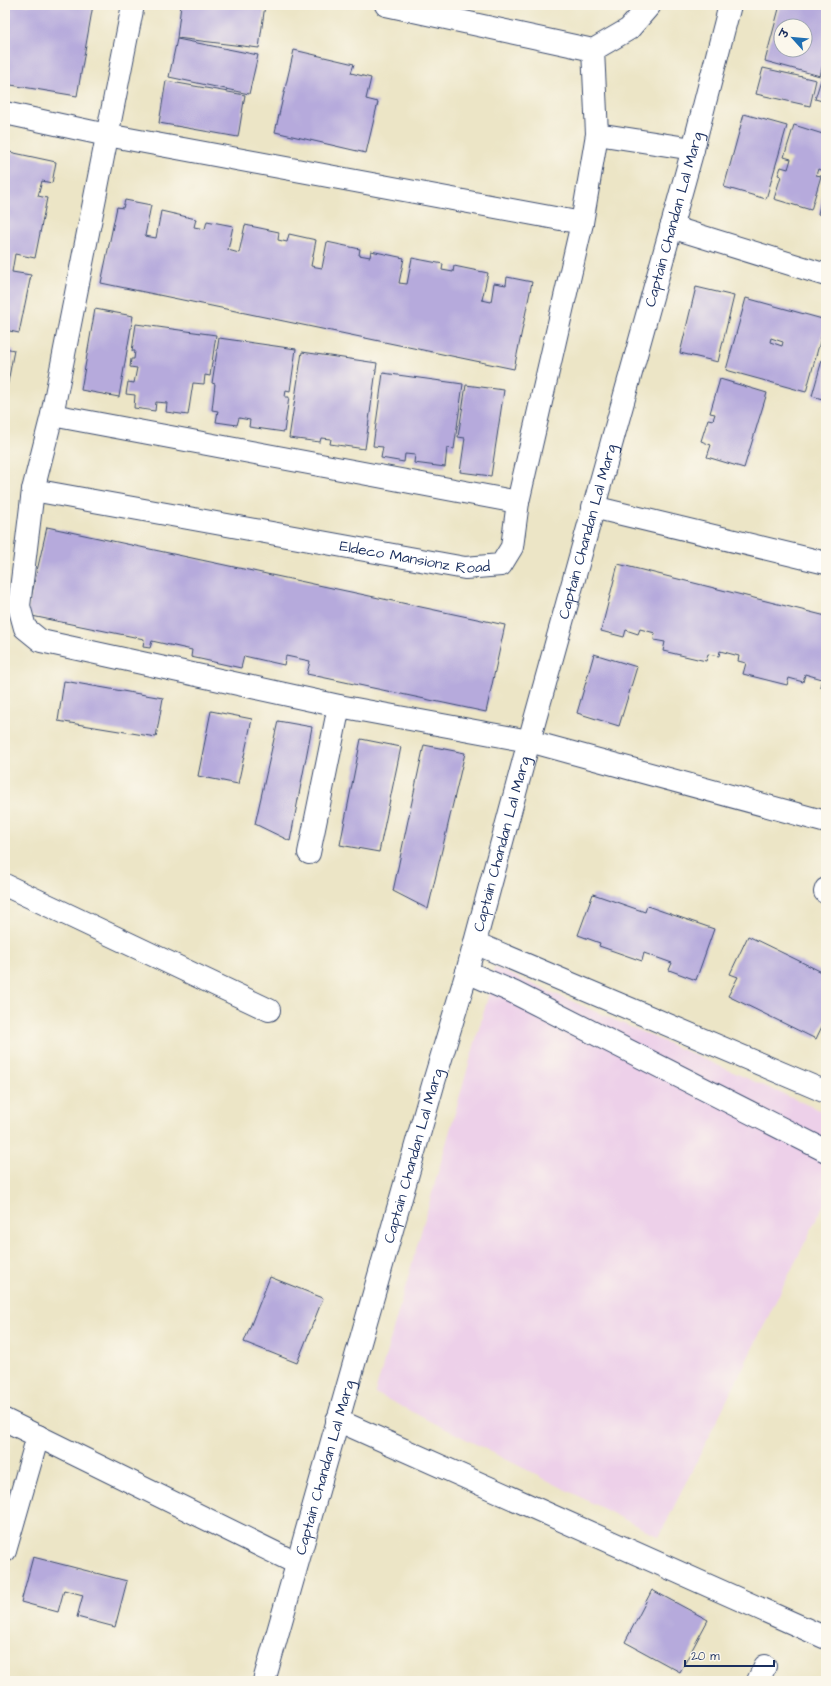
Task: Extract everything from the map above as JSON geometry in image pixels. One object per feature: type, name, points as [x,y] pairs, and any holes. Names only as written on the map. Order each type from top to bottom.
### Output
[{"type":"street","points":[[133,5],[52,415],[33,490],[19,606],[25,628],[41,641],[339,706],[529,741],[826,822]]},
{"type":"street","points":[[386,5],[593,50],[629,29],[650,5]]},
{"type":"street","name":"Captain Chandan Lal Marg","points":[[264,1681],[296,1563],[433,1085],[467,972],[593,507],[693,149],[730,5]]},
{"type":"street","points":[[52,415],[518,502],[582,223],[597,134],[593,50]]},
{"type":"street","points":[[5,114],[107,135],[582,223]]},
{"type":"street","points":[[597,134],[693,149]]},
{"type":"street","points":[[671,227],[826,275]]},
{"type":"street","name":"Eldeco Mansionz Road","points":[[33,490],[465,568],[501,565],[512,547],[518,502]]},
{"type":"street","points":[[593,507],[826,563]]},
{"type":"street","points":[[309,853],[339,706]]},
{"type":"street","points":[[5,885],[269,1010]]},
{"type":"street","points":[[475,943],[826,1092]]},
{"type":"street","points":[[467,972],[513,992],[826,1151]]},
{"type":"street","points":[[5,1420],[296,1563]]},
{"type":"street","points":[[337,1420],[826,1638]]},
{"type":"street","points":[[5,1551],[38,1436]]},
{"type":"shaded area","points":[[494,967],[826,1113],[826,1200],[659,1537],[375,1393],[492,983]]},
{"type":"building","points":[[10,5],[93,5],[77,96],[5,84],[5,32]]},
{"type":"building","points":[[181,5],[265,5],[259,48],[177,38]]},
{"type":"building","points":[[780,5],[826,5],[826,52],[820,76],[765,61],[773,31],[773,58],[813,58],[813,18],[777,18]]},
{"type":"building","points":[[177,39],[258,55],[249,94],[169,77]]},
{"type":"building","points":[[294,50],[354,64],[351,73],[371,78],[366,99],[378,102],[366,153],[275,132]]},
{"type":"building","points":[[826,64],[826,102],[815,99]]},
{"type":"building","points":[[763,68],[816,80],[810,106],[756,94]]},
{"type":"building","points":[[166,81],[245,95],[238,137],[159,123]]},
{"type":"building","points":[[744,114],[787,126],[766,199],[724,187]]},
{"type":"building","points":[[794,125],[826,135],[826,160],[823,171],[818,169],[816,175],[821,176],[811,210],[774,199],[781,176],[778,175],[781,167],[788,169],[791,159],[784,157]]},
{"type":"building","points":[[5,151],[56,162],[52,183],[42,181],[38,196],[47,198],[35,258],[15,254],[12,272],[31,275],[19,333],[5,330]]},
{"type":"building","points":[[826,183],[826,216],[818,214]]},
{"type":"building","points":[[125,200],[151,205],[145,236],[156,238],[161,211],[196,219],[194,227],[205,229],[207,221],[233,226],[228,250],[239,253],[245,225],[279,232],[278,240],[287,242],[289,234],[316,240],[311,266],[322,268],[327,242],[360,249],[359,255],[370,257],[371,251],[404,258],[399,283],[407,284],[412,258],[443,264],[442,270],[453,272],[454,266],[488,273],[482,300],[491,302],[494,283],[506,285],[507,277],[532,282],[514,369],[101,283],[117,207],[123,208]]},
{"type":"building","points":[[696,287],[734,296],[718,362],[680,353]]},
{"type":"building","points":[[746,298],[826,320],[806,392],[726,370]],"holes":[[[771,338],[783,342],[782,346],[770,342]]]},
{"type":"building","points":[[95,309],[133,316],[119,397],[81,390]]},
{"type":"building","points":[[136,324],[216,335],[210,376],[205,375],[204,384],[193,383],[188,415],[166,412],[167,403],[156,402],[155,411],[134,408],[135,395],[126,394],[128,382],[134,383],[137,368],[130,367],[131,359],[134,359],[135,351],[132,351]]},
{"type":"building","points":[[219,338],[296,349],[290,391],[286,390],[285,397],[289,397],[284,432],[249,427],[250,420],[239,418],[237,425],[216,422],[218,411],[212,410],[215,384],[212,383]]},
{"type":"building","points":[[5,348],[14,350],[6,393],[5,393]]},
{"type":"building","points":[[302,352],[377,363],[365,449],[330,444],[331,439],[321,438],[320,442],[289,438]]},
{"type":"building","points":[[822,360],[826,362],[826,400],[812,396]]},
{"type":"building","points":[[383,373],[463,384],[454,449],[447,448],[445,467],[414,463],[415,455],[405,454],[404,462],[381,458],[383,447],[373,446]]},
{"type":"building","points":[[720,379],[767,393],[744,468],[707,457],[711,445],[701,441],[708,419],[713,420],[715,414],[710,413]]},
{"type":"building","points":[[466,385],[504,390],[491,476],[460,472],[465,438],[458,437]]},
{"type":"building","points":[[47,527],[505,625],[486,712],[307,674],[310,661],[286,656],[284,665],[244,656],[241,668],[191,657],[192,650],[152,641],[150,648],[143,647],[144,639],[27,615]]},
{"type":"building","points":[[618,564],[826,616],[826,687],[820,686],[822,679],[805,674],[803,682],[789,678],[787,685],[743,674],[746,663],[738,661],[739,656],[720,651],[719,656],[708,654],[706,661],[663,651],[665,642],[654,640],[655,633],[640,629],[638,634],[626,630],[624,637],[601,631]]},
{"type":"building","points":[[594,654],[637,667],[619,726],[577,713]]},
{"type":"building","points":[[64,681],[163,698],[156,737],[58,721]]},
{"type":"building","points":[[211,711],[252,719],[238,784],[198,776]]},
{"type":"building","points":[[278,721],[312,727],[290,841],[255,824]]},
{"type":"building","points":[[361,739],[401,747],[379,852],[340,845]]},
{"type":"building","points":[[424,745],[465,753],[428,909],[393,891]]},
{"type":"building","points":[[593,894],[645,912],[647,906],[714,929],[696,980],[669,970],[672,963],[644,953],[642,961],[599,946],[600,943],[578,935]]},
{"type":"building","points":[[748,936],[826,974],[826,1018],[816,1039],[728,996],[738,977],[730,974]]},
{"type":"building","points":[[270,1277],[323,1298],[297,1363],[244,1342]]},
{"type":"building","points":[[33,1557],[127,1581],[115,1627],[77,1617],[83,1595],[64,1590],[58,1612],[21,1602]]},
{"type":"building","points":[[652,1590],[708,1620],[680,1672],[625,1642]]}]
